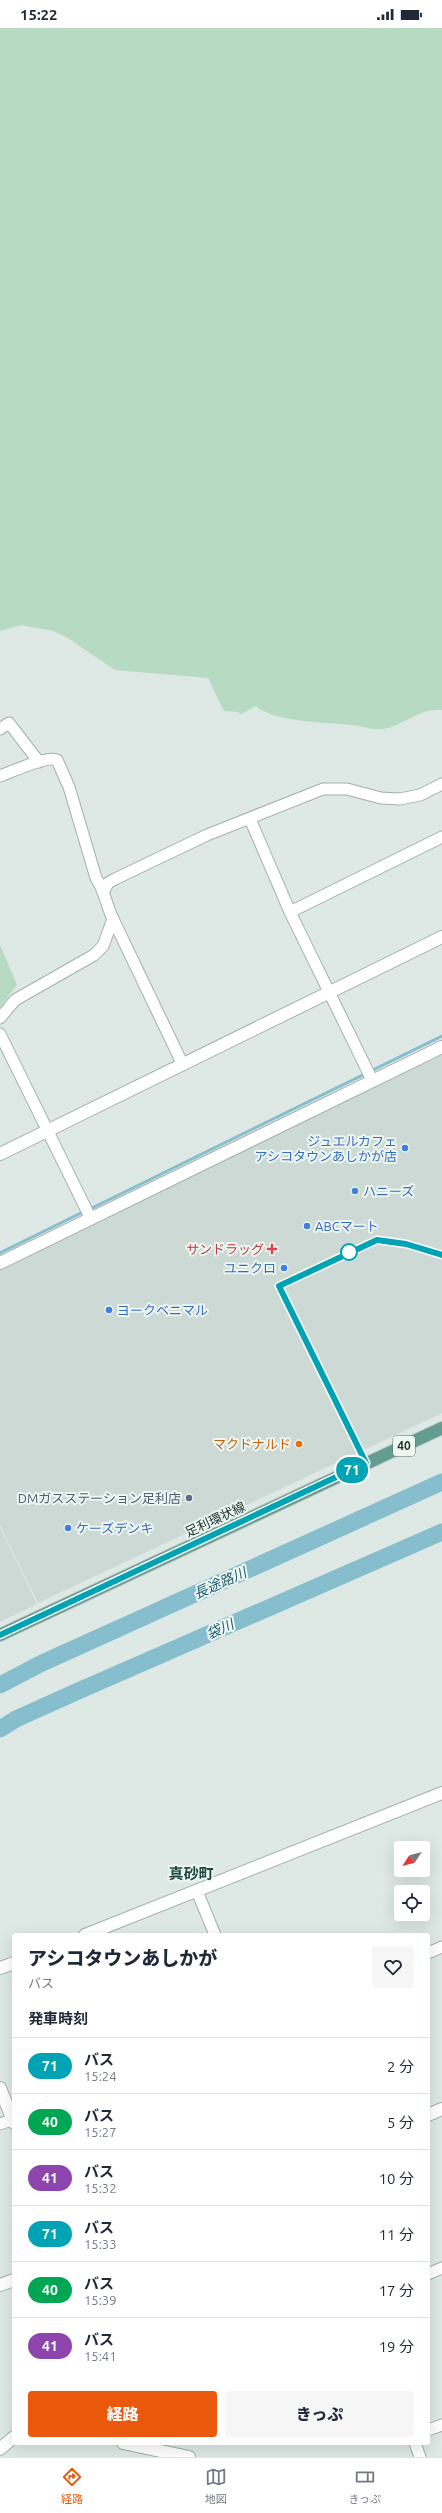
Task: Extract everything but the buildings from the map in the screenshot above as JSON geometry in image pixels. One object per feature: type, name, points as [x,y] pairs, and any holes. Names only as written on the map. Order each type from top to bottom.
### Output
[{"type":"main road","name":"足利環状線","points":[[0,1635],[442,1428]]},
{"type":"street","points":[[0,729],[10,722],[39,762]]},
{"type":"street","points":[[0,776],[54,758],[58,763],[69,788],[96,878],[104,891],[106,905],[183,1065]]},
{"type":"street","points":[[104,891],[108,883],[114,879],[207,835],[328,788],[347,789],[381,798],[400,799],[420,795],[442,784]]},
{"type":"street","points":[[250,819],[290,912],[372,1080]]},
{"type":"street","points":[[290,912],[442,837]]},
{"type":"street","points":[[0,1018],[16,1000],[94,955],[103,946],[113,919]]},
{"type":"street","points":[[0,1154],[329,994],[442,937]]},
{"type":"street","points":[[0,1035],[91,1219]]},
{"type":"street","points":[[0,1263],[442,1047]]},
{"type":"street","points":[[90,1933],[441,1795]]},
{"type":"street","points":[[197,1891],[214,1933]]},
{"type":"street","points":[[430,1952],[442,1947]]},
{"type":"street","points":[[0,1968],[12,1964]]},
{"type":"street","points":[[0,2088],[12,2118]]},
{"type":"street","points":[[430,2114],[442,2110]]},
{"type":"street","points":[[0,2124],[12,2120]]},
{"type":"street","points":[[430,2273],[442,2268]]},
{"type":"street","points":[[0,2285],[12,2281]]},
{"type":"street","points":[[430,2429],[442,2425]]},
{"type":"street","points":[[0,2448],[12,2439]]},
{"type":"street","points":[[130,2445],[189,2457]]},
{"type":"street","points":[[416,2445],[420,2457]]},
{"type":"shaded area","points":[[442,1055],[442,1413],[38,1603],[0,1526],[0,1268]]},
{"type":"shaded area","points":[[0,1528],[37,1604],[0,1622]]},
{"type":"green space","points":[[0,28],[442,28],[442,710],[421,713],[384,729],[288,719],[265,712],[256,706],[241,714],[237,712],[224,711],[208,678],[115,670],[68,638],[53,631],[21,625],[0,631]]},
{"type":"green space","points":[[0,945],[17,985],[0,1007]]},
{"type":"waterway","points":[[90,1209],[442,1036]]},
{"type":"waterway","points":[[0,1253],[85,1211]]},
{"type":"waterway","name":"長途路川","points":[[0,1685],[40,1664],[442,1482]]},
{"type":"waterway","name":"袋川","points":[[0,1729],[16,1719],[76,1692],[442,1532]]},
{"type":"bus line","name":"71","points":[[0,1635],[222,1532],[366,1463],[279,1286],[361,1246],[377,1240],[406,1244],[442,1255]]},
{"type":"place","name":"ジュエルカフェ アシコタウンあしかが店","points":[[405,1148]]},
{"type":"place","name":"ハニーズ","points":[[355,1191]]},
{"type":"place","name":"ABCマート","points":[[307,1226]]},
{"type":"place","name":"サンドラッグ","points":[[272,1249]]},
{"type":"place","name":"ユニクロ","points":[[284,1268]]},
{"type":"place","name":"ヨークベニマル","points":[[109,1310]]},
{"type":"place","name":"マクドナルド","points":[[299,1444]]},
{"type":"place","name":"DMガスステーション足利店","points":[[189,1498]]},
{"type":"place","name":"ケーズデンキ","points":[[68,1528]]},
{"type":"district","name":"真砂町","points":[[191,1874]]}]
